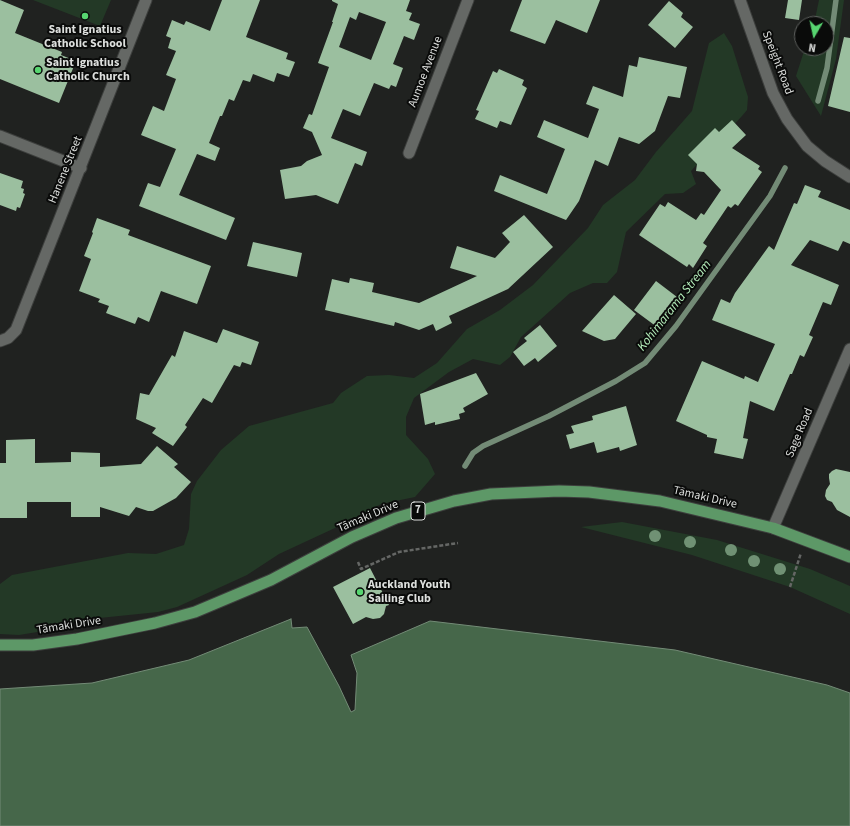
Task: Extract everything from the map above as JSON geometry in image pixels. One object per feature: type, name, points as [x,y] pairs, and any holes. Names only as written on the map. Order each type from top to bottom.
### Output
[{"type":"main road","name":"Tāmaki Drive","points":[[0,645],[33,645],[77,639],[155,624],[195,612],[271,580],[352,537],[396,518],[454,501],[491,494],[559,491],[615,494],[660,501],[773,528],[850,557]]},
{"type":"street","name":"Hanene Street","points":[[0,341],[8,338],[16,330],[146,0]]},
{"type":"street","name":"Aumoe Avenue","points":[[408,153],[468,0]]},
{"type":"street","name":"Speight Road","points":[[740,0],[772,93],[787,119],[807,146],[825,161],[850,177]]},
{"type":"street","points":[[0,136],[80,168]]},
{"type":"street","name":"Sage Road","points":[[773,528],[850,349]]},
{"type":"path","points":[[790,588],[806,540]]},
{"type":"path","points":[[358,562],[361,569],[399,552],[458,543]]},
{"type":"shaded area","name":"Saint Ignatius Catholic School","points":[[33,0],[111,0],[100,26]]},
{"type":"shaded area","points":[[819,0],[844,0],[836,59],[821,116],[796,76],[802,56],[834,56],[834,16],[816,16]]},
{"type":"shaded area","points":[[724,33],[732,46],[748,97],[747,110],[691,171],[696,184],[683,193],[665,194],[626,232],[617,272],[607,283],[593,283],[570,293],[521,337],[510,357],[500,365],[473,359],[449,372],[414,398],[406,417],[406,435],[428,459],[435,474],[415,497],[381,504],[350,521],[279,554],[247,575],[177,607],[158,612],[80,620],[56,629],[19,635],[0,634],[0,584],[12,575],[128,553],[156,554],[184,545],[189,529],[191,494],[197,481],[221,450],[249,426],[333,403],[341,393],[367,376],[389,375],[414,378],[437,363],[467,329],[500,310],[533,285],[588,228],[603,205],[635,180],[656,152],[692,111],[709,43]]},
{"type":"shaded area","points":[[622,522],[717,540],[810,569],[850,586],[850,614],[790,587],[692,555],[581,527]]},
{"type":"shaded area","points":[[291,619],[292,628],[307,627],[339,686],[351,712],[355,710],[357,673],[351,655],[430,621],[675,650],[827,685],[850,693],[850,826],[0,826],[0,689],[92,683],[189,660]]},
{"type":"building","name":"Saint Ignatius Catholic Church","points":[[0,0],[24,10],[15,33],[62,52],[61,55],[76,61],[59,103],[0,79]]},
{"type":"building","points":[[222,0],[260,0],[246,37],[288,53],[286,59],[295,62],[289,77],[277,73],[274,82],[253,74],[250,82],[243,80],[234,101],[229,99],[209,143],[220,148],[215,161],[197,154],[179,195],[235,218],[226,240],[139,206],[148,183],[160,187],[176,149],[141,135],[153,106],[164,111],[176,79],[166,75],[176,51],[168,48],[171,38],[166,36],[172,20],[184,25],[186,21],[210,31]]},
{"type":"building","points":[[410,0],[406,11],[412,13],[409,20],[420,24],[414,40],[404,36],[393,64],[403,68],[396,87],[391,85],[389,89],[374,83],[360,116],[343,109],[331,138],[367,152],[362,166],[355,163],[338,204],[316,195],[285,199],[280,170],[301,166],[307,161],[322,155],[312,132],[303,128],[309,114],[312,115],[329,67],[318,63],[338,4],[332,1]],"holes":[[[359,12],[386,22],[371,60],[339,47],[350,17],[356,20]]]},
{"type":"building","points":[[522,0],[600,0],[587,33],[556,20],[545,44],[510,31]]},
{"type":"building","points":[[788,0],[802,0],[800,16],[794,16],[794,19],[785,18]]},
{"type":"building","points":[[669,1],[683,13],[681,17],[693,27],[675,48],[648,25]]},
{"type":"building","points":[[844,37],[850,38],[850,112],[828,106]]},
{"type":"building","points":[[639,57],[687,67],[680,98],[668,96],[655,131],[639,144],[619,137],[608,166],[595,160],[579,201],[566,220],[494,191],[500,175],[547,194],[565,149],[537,137],[544,120],[588,138],[599,109],[586,104],[593,86],[623,97],[629,65],[637,67]]},
{"type":"building","points":[[499,69],[524,80],[522,85],[527,88],[511,125],[500,121],[497,128],[475,119],[479,111],[476,110],[493,71],[497,73]]},
{"type":"building","points":[[732,120],[746,135],[732,148],[760,166],[758,169],[762,172],[738,206],[735,204],[731,208],[728,206],[703,243],[707,246],[693,268],[689,264],[687,267],[639,235],[660,204],[665,207],[668,202],[696,220],[701,213],[704,215],[721,190],[704,172],[696,171],[697,164],[688,155],[715,128],[719,132]]},
{"type":"building","points":[[0,173],[23,181],[21,188],[24,189],[23,193],[25,194],[20,208],[17,207],[16,211],[0,205]]},
{"type":"building","points":[[805,185],[821,191],[818,197],[850,210],[850,244],[843,241],[838,251],[810,240],[791,265],[839,285],[831,305],[823,302],[809,335],[813,337],[804,357],[800,355],[774,411],[750,401],[743,438],[748,439],[743,459],[714,453],[717,439],[707,437],[707,435],[676,421],[702,361],[744,379],[745,376],[758,382],[775,344],[712,320],[721,299],[730,303],[735,293],[769,246],[774,250],[794,203],[797,204]]},
{"type":"building","points":[[524,215],[553,247],[508,289],[449,316],[452,323],[436,331],[433,324],[419,330],[395,322],[394,326],[325,310],[332,279],[349,283],[350,278],[374,283],[372,292],[419,303],[477,276],[450,268],[457,246],[495,258],[510,242],[502,233]]},
{"type":"building","points":[[97,218],[130,230],[128,235],[211,266],[197,304],[161,291],[149,322],[138,317],[135,324],[106,313],[109,306],[98,302],[100,299],[79,291],[91,259],[84,256]]},
{"type":"building","points":[[253,242],[302,253],[297,277],[247,266]]},
{"type":"building","points":[[656,281],[677,297],[657,327],[634,310]]},
{"type":"building","points":[[614,295],[636,314],[615,339],[604,341],[582,331]]},
{"type":"building","points":[[540,325],[557,346],[538,362],[535,358],[524,366],[513,352],[527,341],[524,338]]},
{"type":"building","points":[[223,329],[259,342],[251,365],[242,362],[240,367],[234,365],[212,403],[203,398],[185,425],[187,427],[173,446],[152,433],[156,428],[136,419],[140,393],[149,395],[172,355],[175,357],[184,331],[217,343]]},
{"type":"building","points":[[476,373],[488,394],[463,408],[465,412],[459,414],[460,419],[435,425],[435,422],[425,425],[420,394]]},
{"type":"building","points":[[626,406],[637,445],[620,451],[619,447],[597,453],[594,442],[570,449],[566,435],[574,433],[571,426],[593,420],[592,416]]},
{"type":"building","points":[[35,439],[35,463],[71,462],[71,452],[100,453],[100,467],[141,464],[157,446],[178,464],[174,467],[191,482],[176,498],[153,511],[136,507],[129,516],[100,507],[100,517],[71,517],[71,502],[27,502],[27,518],[0,518],[0,463],[6,463],[6,440]]},
{"type":"building","points":[[836,469],[850,472],[850,517],[837,510],[832,502],[827,500],[825,496],[826,490],[830,484],[829,474]]},
{"type":"building","name":"Auckland Youth Sailing Club","points":[[370,568],[389,605],[386,606],[384,614],[380,618],[373,619],[366,617],[353,624],[333,587]]},
{"type":"waterway","name":"Kohimarama Stream","points":[[818,101],[827,68],[836,0]]},
{"type":"waterway","name":"Kohimarama Stream","points":[[465,466],[473,453],[483,446],[549,416],[616,381],[645,363],[676,326],[770,196],[785,168]]},
{"type":"place","name":"Saint Ignatius Catholic School","points":[[85,16]]},
{"type":"place","name":"Saint Ignatius Catholic Church","points":[[38,70]]},
{"type":"place","name":"Auckland Youth Sailing Club","points":[[360,592]]}]
